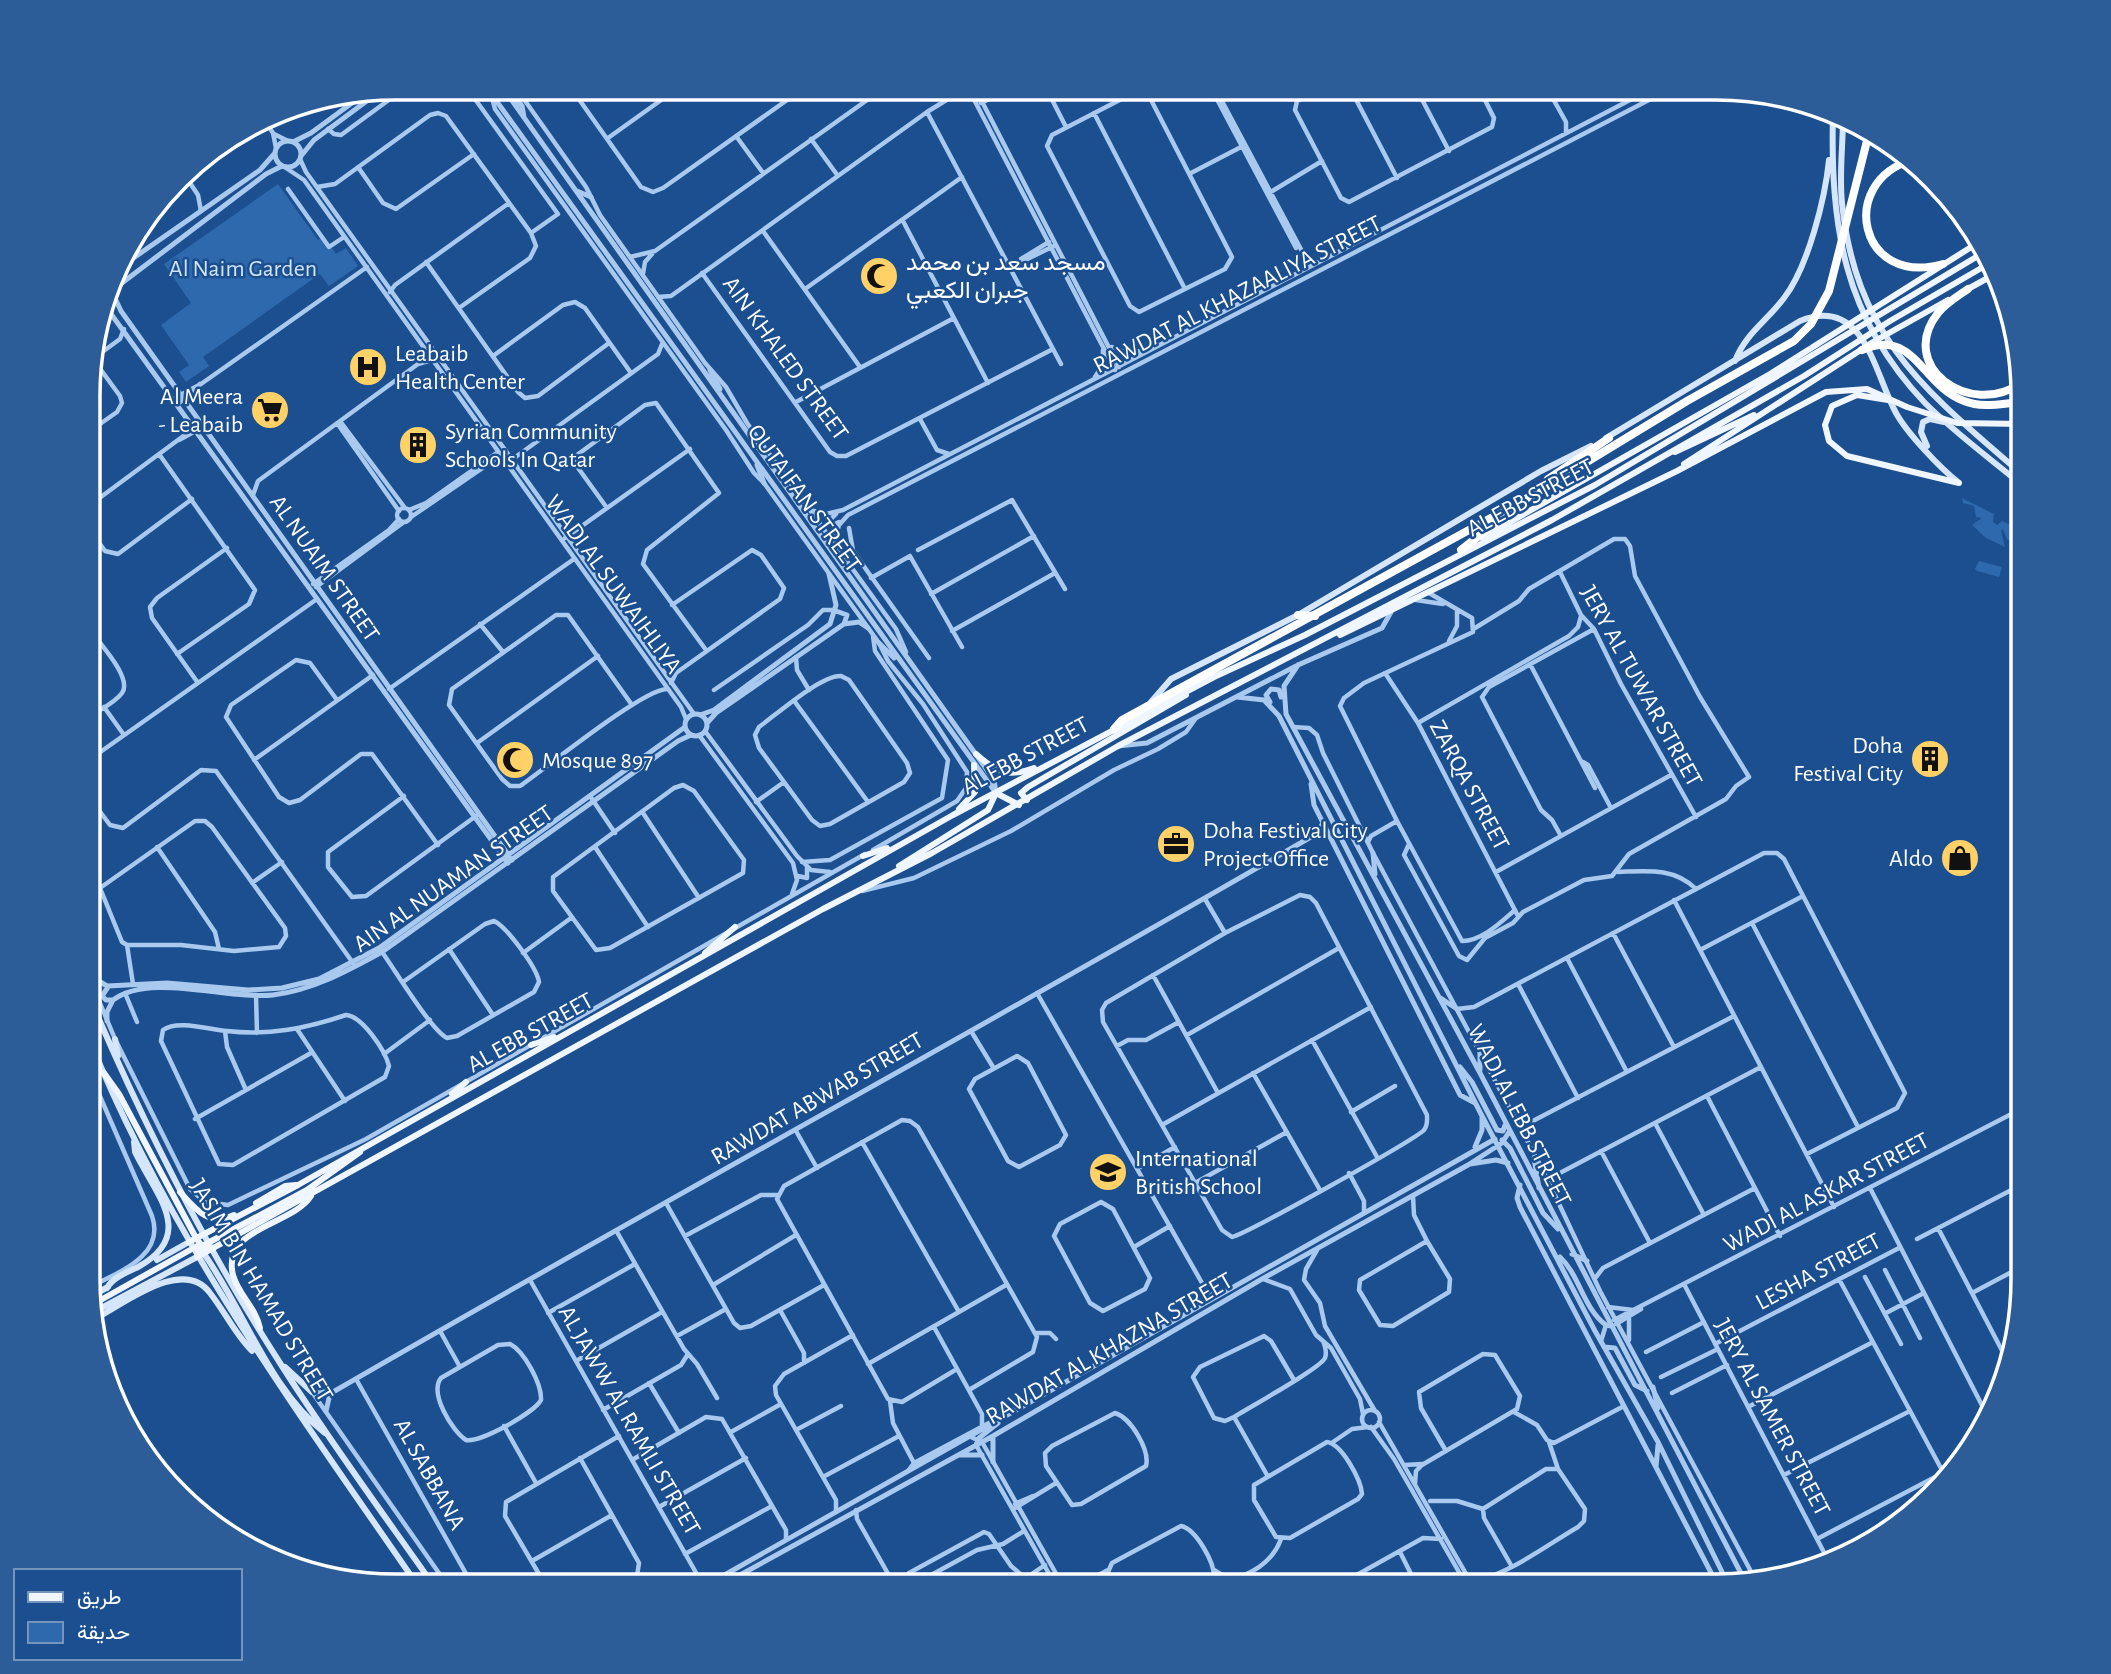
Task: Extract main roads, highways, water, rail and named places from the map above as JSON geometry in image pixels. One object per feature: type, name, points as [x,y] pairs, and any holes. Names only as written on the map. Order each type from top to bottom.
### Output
[{"type":"highway","points":[[1114,729],[1119,722],[1147,706],[1318,615],[1531,496],[1802,334],[1818,314],[1833,279],[1867,141]]},
{"type":"highway","points":[[1901,165],[1889,171],[1873,189],[1867,210],[1868,232],[1876,248],[1898,265],[1914,269],[1943,264]]},
{"type":"highway","points":[[1968,289],[1941,310],[1930,328],[1927,346],[1935,370],[1955,389],[1977,396],[2003,393],[2011,389]]},
{"type":"highway","points":[[1861,351],[1887,343],[1903,348],[1940,388],[1965,402],[1989,406],[2011,403]]},
{"type":"highway","points":[[1514,505],[1609,438]]},
{"type":"highway","points":[[1461,550],[1531,496]]},
{"type":"highway","points":[[1298,615],[1318,615]]},
{"type":"main road","points":[[1833,124],[1835,216],[1844,266],[1870,328],[1894,365],[1927,404],[2011,476]]},
{"type":"main road","points":[[1843,128],[1842,202],[1852,257],[1868,304],[1912,375],[2011,464]]},
{"type":"main road","points":[[1735,361],[1747,337],[1782,301],[1800,272],[1827,180],[1832,145]]},
{"type":"main road","points":[[1447,562],[1461,550],[1770,374],[1880,302],[1972,247]]},
{"type":"main road","name":"AL EBB STREET","points":[[101,1307],[199,1246],[204,1234],[298,1185],[899,845],[1214,677],[1305,635],[1628,467],[1977,257]]},
{"type":"main road","name":"AL EBB STREET","points":[[100,1292],[199,1246],[213,1249],[858,891],[1019,805],[1118,746],[1552,520],[1793,383],[1844,349],[1983,267]]},
{"type":"main road","points":[[1677,471],[1714,443],[1895,329],[1987,278]]},
{"type":"main road","points":[[1147,706],[1171,679],[1298,615],[1541,471],[1609,438],[1806,319],[1821,316],[1839,320],[1864,341],[1895,412],[1939,468],[1959,483],[1854,459],[1838,452],[1825,430],[1828,411],[1843,399],[1866,392]]},
{"type":"main road","points":[[1291,657],[1416,600],[1677,471],[1810,397],[1841,389],[1866,392],[1957,423],[2011,424]]},
{"type":"main road","points":[[1655,460],[1763,414]]},
{"type":"main road","points":[[1930,454],[1921,424],[1930,419],[1949,424]]},
{"type":"main road","points":[[1027,800],[1021,793],[1028,787],[1176,702],[1214,677]]},
{"type":"main road","points":[[976,754],[996,771],[1012,775],[1062,758]]},
{"type":"main road","points":[[953,816],[975,792],[974,765]]},
{"type":"main road","points":[[893,873],[922,850],[989,810],[996,793],[1019,805]]},
{"type":"main road","points":[[863,856],[899,845]]},
{"type":"main road","points":[[694,963],[736,927]]},
{"type":"main road","name":"JASIM BIN HAMAD STREET","points":[[100,1022],[131,1094],[204,1234]]},
{"type":"main road","points":[[531,1045],[575,1029]]},
{"type":"main road","points":[[115,1039],[131,1094]]},
{"type":"main road","name":"JASIM BIN HAMAD STREET","points":[[100,1066],[135,1140],[199,1246],[261,1360],[410,1574]]},
{"type":"main road","points":[[104,1073],[119,1094],[199,1246],[276,1374],[316,1426],[330,1436]]},
{"type":"main road","points":[[442,1103],[466,1082]]},
{"type":"main road","points":[[107,1288],[114,1280],[158,1255],[167,1244],[170,1233],[166,1213],[135,1152],[135,1140]]},
{"type":"main road","points":[[100,1300],[307,1190],[338,1171],[368,1144]]},
{"type":"main road","points":[[180,1192],[204,1216],[221,1219],[285,1186],[298,1185]]},
{"type":"main road","points":[[260,1328],[258,1318],[233,1276],[234,1252],[242,1241],[300,1208],[312,1194]]},
{"type":"main road","name":"JASIM BIN HAMAD STREET","points":[[213,1249],[278,1361],[426,1574]]},
{"type":"main road","points":[[102,1315],[170,1279],[188,1277],[209,1290],[244,1344],[261,1360]]},
{"type":"main road","points":[[278,1361],[312,1392]]},
{"type":"place","name":"مسجد سعد بن محمد جبران الكعبي","points":[[879,276]]},
{"type":"place","name":"Leabaib Health Center","points":[[368,367]]},
{"type":"place","name":"Al Meera - Leabaib","points":[[270,410]]},
{"type":"place","name":"Syrian Community Schools In Qatar","points":[[418,445]]},
{"type":"place","name":"Doha Festival City","points":[[1930,759]]},
{"type":"place","name":"Mosque 897","points":[[515,760]]},
{"type":"place","name":"Doha Festival City Project Office","points":[[1176,844]]},
{"type":"place","name":"Aldo","points":[[1960,858]]},
{"type":"place","name":"International British School","points":[[1108,1172]]},
{"type":"park label","name":"Al Naim Garden","points":[[243,268]]}]
